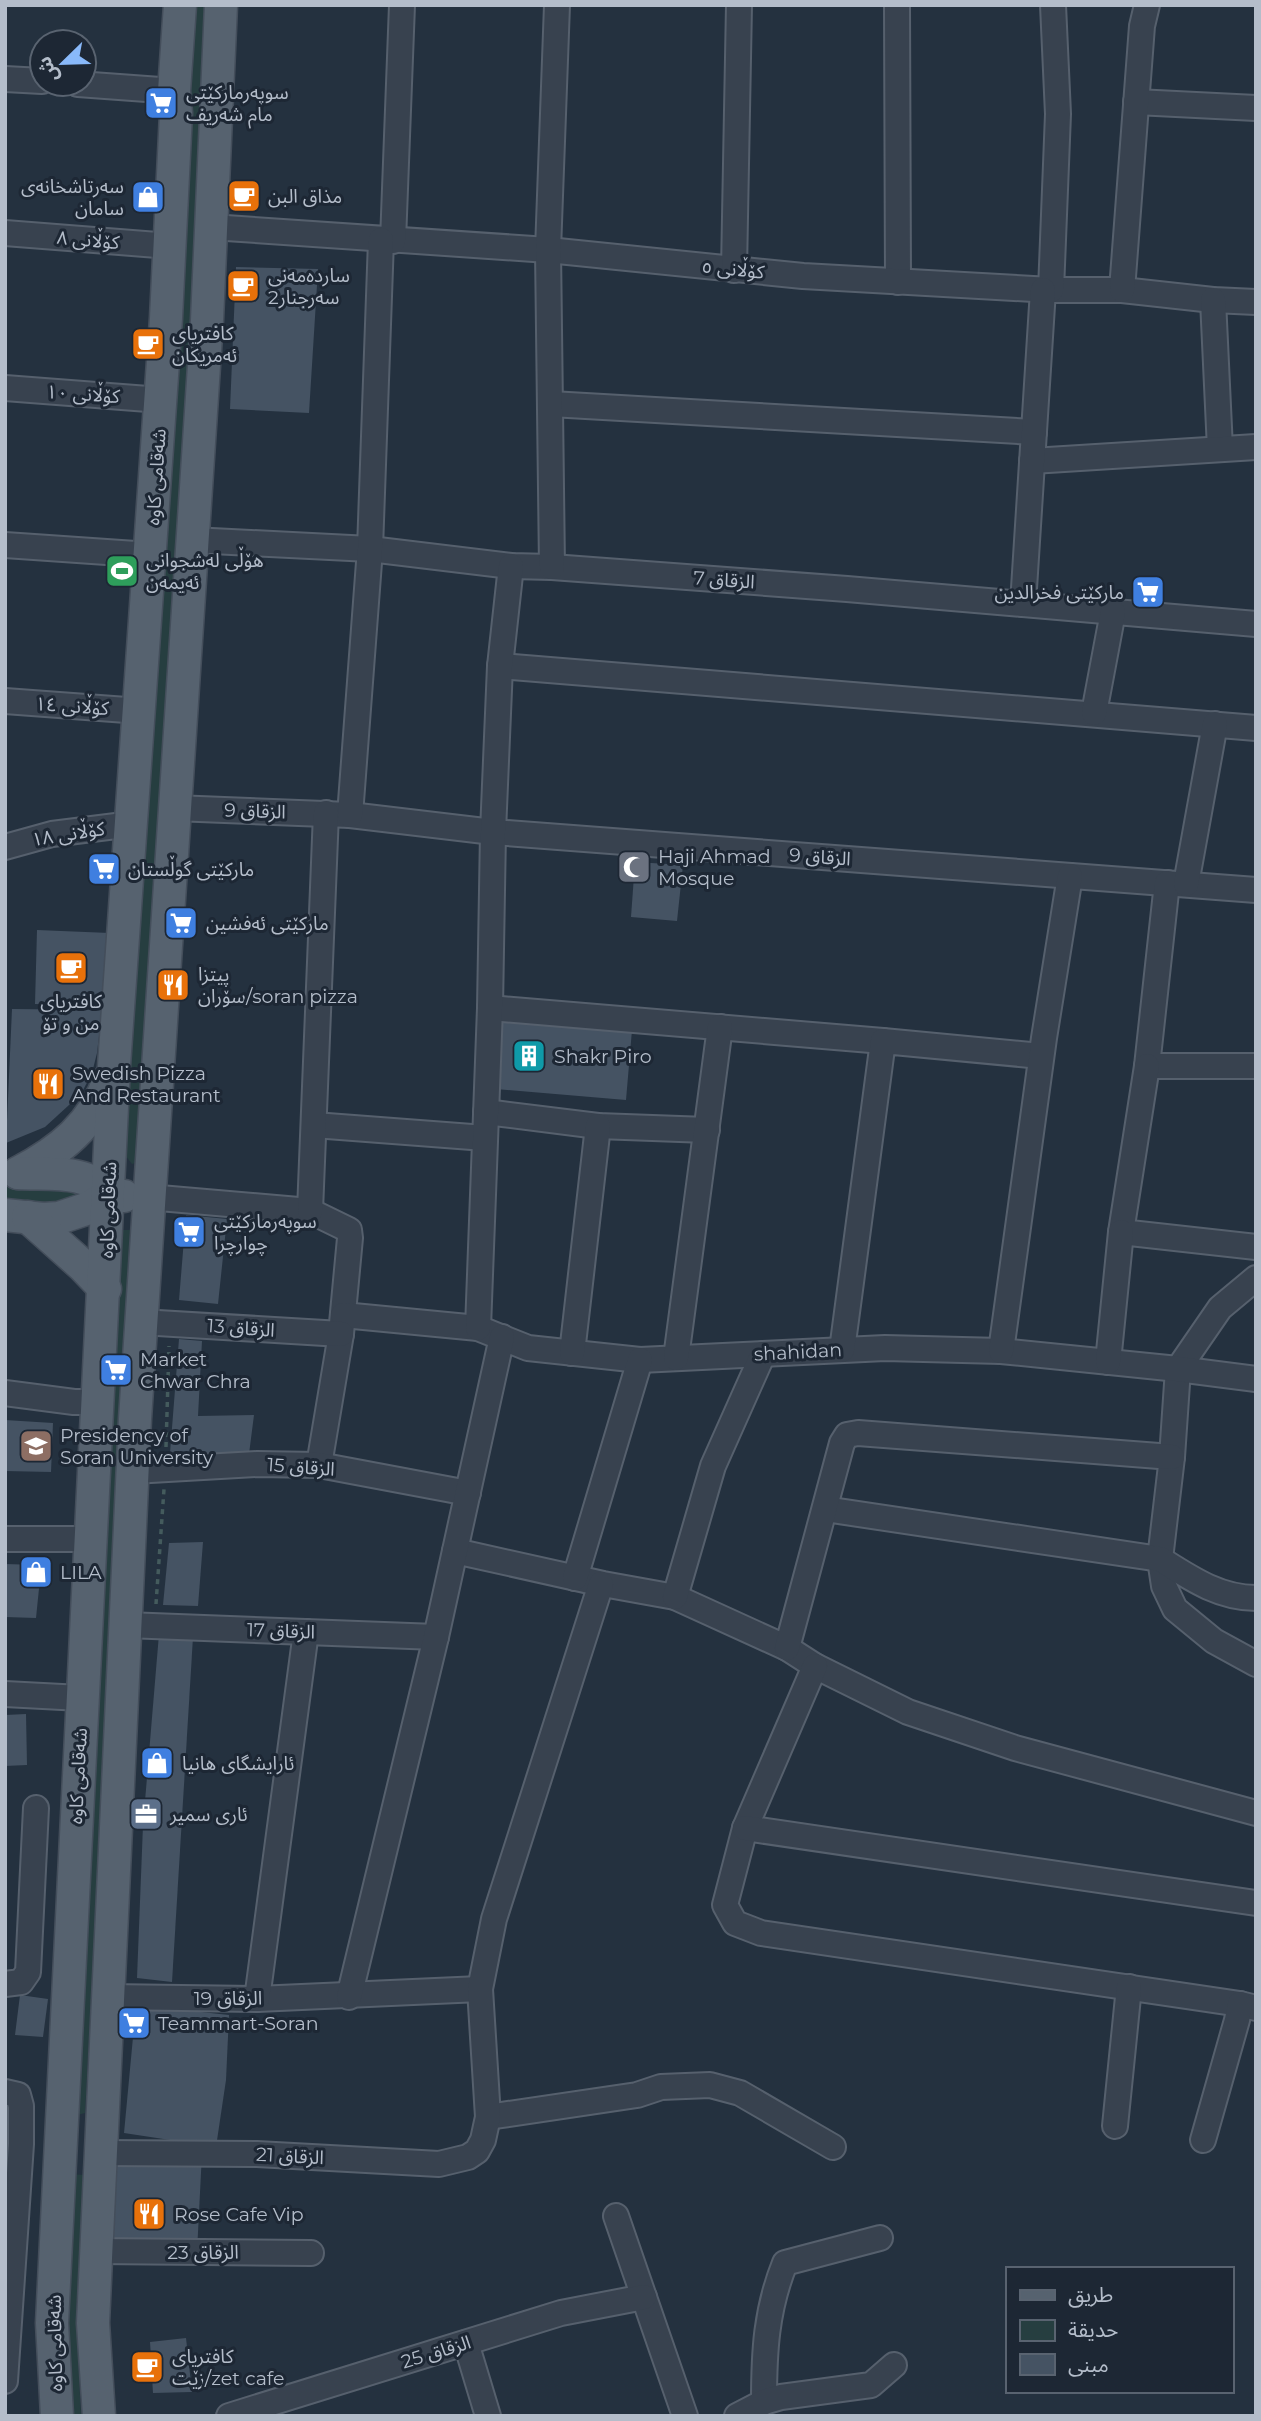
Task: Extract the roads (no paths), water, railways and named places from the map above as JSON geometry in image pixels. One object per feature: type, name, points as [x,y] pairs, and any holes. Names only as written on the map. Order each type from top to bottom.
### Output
[{"type":"main road","name":"شەقامی کاوە","points":[[57,2416],[52,2323],[89,1539],[105,1289],[114,1066],[161,400],[180,5]]},
{"type":"main road","name":"شەقامی کاوە","points":[[99,2416],[93,2323],[132,1471],[192,540],[221,5]]},
{"type":"main road","points":[[11,1172],[49,1157],[76,1134],[97,1106],[114,1066]]},
{"type":"main road","points":[[11,1172],[83,1177],[97,1182],[108,1195]]},
{"type":"main road","points":[[17,1216],[43,1219],[74,1214],[108,1195],[148,1197]]},
{"type":"main road","points":[[17,1216],[74,1257],[105,1289]]},
{"type":"main road","points":[[61,2134],[101,2145]]},
{"type":"street","points":[[310,1211],[338,814],[370,549],[402,5]]},
{"type":"street","points":[[552,567],[548,250],[557,5]]},
{"type":"street","points":[[734,270],[739,5]]},
{"type":"street","points":[[897,5],[898,282]]},
{"type":"street","points":[[1023,604],[1058,114],[1053,5]]},
{"type":"street","points":[[1122,290],[1142,26],[1147,5]]},
{"type":"street","points":[[5,79],[28,80]]},
{"type":"street","points":[[98,85],[174,91]]},
{"type":"street","points":[[1136,102],[1256,108]]},
{"type":"street","name":"کۆڵانی ٥","points":[[211,227],[548,250],[734,270],[898,282],[1047,290],[1122,290],[1256,302]]},
{"type":"street","name":"کۆڵانی ٨","points":[[5,233],[170,246]]},
{"type":"street","points":[[1213,300],[1220,449]]},
{"type":"street","name":"کۆڵانی ١٠","points":[[5,388],[161,400]]},
{"type":"street","points":[[551,404],[1034,432]]},
{"type":"street","points":[[1032,461],[1256,447]]},
{"type":"street","name":"الزقاق 7","points":[[192,540],[370,549],[510,566],[552,567],[1256,624]]},
{"type":"street","points":[[5,545],[150,555]]},
{"type":"street","points":[[478,1328],[490,1008],[493,832],[500,666],[510,566]]},
{"type":"street","points":[[1094,713],[1113,612]]},
{"type":"street","points":[[500,666],[1256,728]]},
{"type":"street","name":"کۆڵانی ١٤","points":[[5,701],[140,711]]},
{"type":"street","points":[[1108,1362],[1121,1232],[1177,883],[1215,724]]},
{"type":"street","name":"الزقاق 9","points":[[174,808],[338,814],[493,832],[1256,890]]},
{"type":"street","name":"کۆڵانی ١٨","points":[[5,847],[52,834],[132,824]]},
{"type":"street","points":[[1001,1351],[1041,1056],[1070,876]]},
{"type":"street","points":[[490,1008],[1041,1056]]},
{"type":"street","points":[[676,1358],[720,1027]]},
{"type":"street","points":[[842,1350],[883,1041]]},
{"type":"street","points":[[1147,1066],[1256,1066]]},
{"type":"street","points":[[486,1112],[598,1126],[707,1130]]},
{"type":"street","points":[[314,1125],[485,1138]]},
{"type":"street","points":[[572,1353],[598,1126]]},
{"type":"street","points":[[148,1197],[310,1211],[349,1230],[342,1325],[319,1465]]},
{"type":"street","points":[[1121,1232],[1256,1247]]},
{"type":"street","points":[[1256,1278],[1220,1308],[1178,1369],[1160,1559],[1164,1586],[1175,1609],[1214,1641],[1256,1664]]},
{"type":"street","name":"الزقاق 13","points":[[141,1322],[342,1325]]},
{"type":"street","name":"shahidan","points":[[342,1325],[478,1328],[528,1348],[640,1360],[885,1348],[1001,1351],[1256,1379]]},
{"type":"street","points":[[349,1997],[436,1637],[502,1338]]},
{"type":"street","points":[[674,1597],[713,1466],[763,1354]]},
{"type":"street","points":[[575,1578],[640,1360]]},
{"type":"street","points":[[5,1393],[74,1402],[97,1402]]},
{"type":"street","points":[[787,1648],[842,1443],[847,1434],[1171,1457]]},
{"type":"street","name":"الزقاق 15","points":[[132,1471],[257,1464],[319,1465],[468,1493]]},
{"type":"street","points":[[825,1509],[1160,1559],[1203,1587],[1241,1598],[1256,1598]]},
{"type":"street","points":[[5,1539],[89,1539]]},
{"type":"street","points":[[455,1551],[601,1584],[674,1597],[787,1648],[815,1666],[908,1712],[1015,1748],[1256,1813]]},
{"type":"street","points":[[601,1584],[498,1907],[480,1989],[488,2117],[637,2095],[661,2087],[710,2085],[740,2093],[833,2147]]},
{"type":"street","name":"الزقاق 17","points":[[126,1625],[436,1637]]},
{"type":"street","points":[[257,1999],[306,1632]]},
{"type":"street","points":[[815,1666],[745,1828],[725,1905],[735,1923],[761,1933],[1248,2006],[1237,2020],[1203,2140]]},
{"type":"street","points":[[5,1694],[81,1698]]},
{"type":"street","points":[[5,1984],[21,1982],[27,1972],[36,1808]]},
{"type":"street","points":[[745,1828],[1256,1903]]},
{"type":"street","points":[[1115,2126],[1129,1987]]},
{"type":"street","name":"الزقاق 19","points":[[108,1997],[257,1999],[349,1997],[480,1989]]},
{"type":"street","points":[[5,2381],[9,2248],[21,2130],[21,2106],[12,2094]]},
{"type":"street","name":"الزقاق 21","points":[[101,2145],[439,2164],[468,2157],[477,2151],[483,2140],[488,2117]]},
{"type":"street","points":[[21,2130],[61,2134]]},
{"type":"street","points":[[616,2216],[685,2416]]},
{"type":"street","points":[[764,2402],[764,2346],[774,2289],[785,2263],[880,2238]]},
{"type":"street","name":"الزقاق 23","points":[[96,2251],[311,2253]]},
{"type":"street","name":"الزقاق 25","points":[[229,2416],[561,2313],[644,2297]]},
{"type":"street","points":[[466,2343],[488,2416]]},
{"type":"street","points":[[737,2416],[764,2402],[781,2397],[871,2385],[894,2365]]},
{"type":"place","name":"سوپەرمارکێتی مام شەریف","points":[[161,103]]},
{"type":"place","name":"مذاق البن","points":[[244,196]]},
{"type":"place","name":"سەرتاشخانەی سامان","points":[[148,197]]},
{"type":"place","name":"ساردەمەنی سەرجنار2","points":[[243,286]]},
{"type":"place","name":"کافتریای ئەمریکان","points":[[148,344]]},
{"type":"place","name":"هۆڵی لەشجوانی ئەیمەن","points":[[122,571]]},
{"type":"place","name":"مارکێتی فخرالدین","points":[[1148,592]]},
{"type":"place","name":"Haji Ahmad Mosque","points":[[634,867]]},
{"type":"place","name":"مارکێتی گوڵستان","points":[[104,869]]},
{"type":"place","name":"مارکێتی ئەفشین","points":[[181,923]]},
{"type":"place","name":"کافتریای من و تۆ","points":[[71,968]]},
{"type":"place","name":"پیتزا سۆران/soran pizza","points":[[173,985]]},
{"type":"place","name":"Shakr Piro","points":[[529,1056]]},
{"type":"place","name":"Swedish Pizza And Restaurant","points":[[48,1084]]},
{"type":"place","name":"سوپەرمارکێتی چوارچرا","points":[[189,1232]]},
{"type":"place","name":"Market Chwar Chra","points":[[116,1370]]},
{"type":"place","name":"Presidency of Soran University","points":[[36,1446]]},
{"type":"place","name":"LILA","points":[[36,1572]]},
{"type":"place","name":"ئارایشگای هانیا","points":[[157,1763]]},
{"type":"place","name":"ئارى سمير","points":[[146,1814]]},
{"type":"place","name":"Teammart-Soran","points":[[134,2023]]},
{"type":"place","name":"Rose Cafe Vip","points":[[149,2214]]},
{"type":"place","name":"کافتریای زێت/zet cafe","points":[[147,2367]]}]
